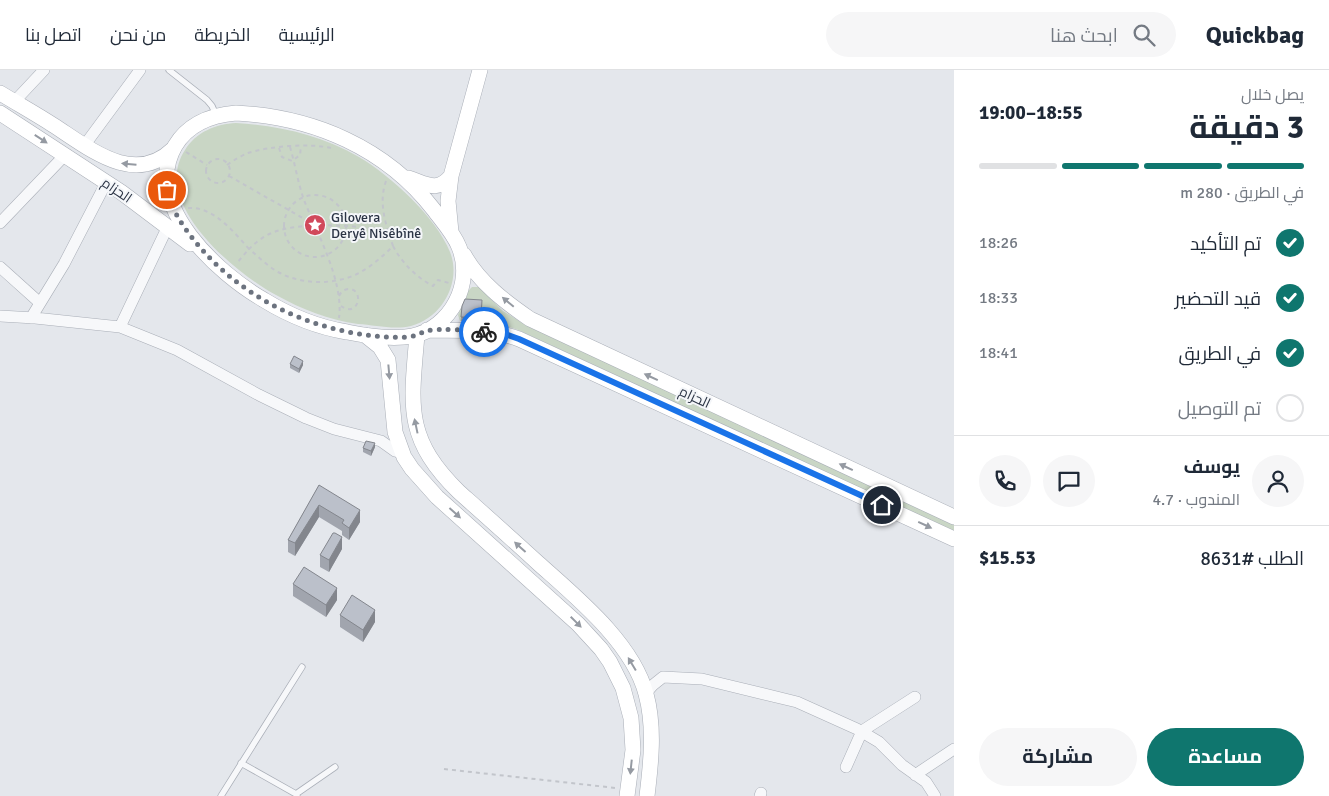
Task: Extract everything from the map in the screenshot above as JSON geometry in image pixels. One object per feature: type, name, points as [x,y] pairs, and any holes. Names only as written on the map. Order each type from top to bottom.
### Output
[{"type":"main road","points":[[451,233],[448,201],[451,176],[480,71]]},
{"type":"main road","name":"الحزام","points":[[0,94],[84,146],[112,161],[131,165],[152,163],[182,150]]},
{"type":"main road","name":"الحزام","points":[[0,113],[65,155],[233,271]]},
{"type":"main road","points":[[363,334],[394,337],[422,333],[448,314],[459,295],[464,272],[464,264],[459,247],[451,233],[424,198],[402,176],[364,148],[311,125],[282,118],[236,113],[216,115],[191,128],[182,150],[168,161],[166,175],[168,197],[185,229],[205,252],[233,271],[254,294],[277,308],[305,321],[338,324],[363,334],[380,347],[388,360],[395,432],[402,453],[412,469],[437,497],[578,624],[605,656],[623,688],[631,718],[633,750],[628,793]]},
{"type":"main road","points":[[402,176],[428,185],[439,186],[444,184],[451,176]]},
{"type":"main road","name":"الحزام","points":[[459,247],[468,262],[483,280],[530,319],[954,518]]},
{"type":"main road","name":"الحزام","points":[[422,333],[475,331],[508,335],[519,339],[954,539]]},
{"type":"main road","points":[[422,333],[413,396],[414,421],[425,452],[453,486],[581,602],[614,637],[634,666],[646,693],[650,724],[651,762],[647,796]]},
{"type":"street","points":[[14,102],[44,70]]},
{"type":"street","points":[[84,146],[140,70]]},
{"type":"street","points":[[0,223],[65,155]]},
{"type":"street","points":[[31,318],[64,264],[106,183]]},
{"type":"street","points":[[120,327],[168,226]]},
{"type":"street","points":[[0,266],[40,303]]},
{"type":"street","points":[[0,316],[120,327],[177,350],[306,418],[334,429],[381,441],[402,453]]},
{"type":"street","points":[[646,693],[663,676],[702,679],[797,702],[862,731],[879,742],[902,765],[926,782],[934,796]]},
{"type":"street","points":[[846,767],[862,731],[915,697]]},
{"type":"street","points":[[915,775],[954,749]]},
{"type":"lane","points":[[169,70],[202,95],[212,106],[216,115]]},
{"type":"lane","points":[[221,796],[302,667]]},
{"type":"lane","points":[[241,763],[296,795],[335,767]]},
{"type":"path","points":[[228,164],[253,152],[279,148],[301,146],[336,149],[321,143]]},
{"type":"path","points":[[279,148],[282,157],[288,161],[294,160],[300,155],[301,146]]},
{"type":"path","points":[[290,147],[303,197],[327,255],[339,296],[338,324]]},
{"type":"path","points":[[182,150],[207,165]]},
{"type":"path","points":[[218,159],[228,164],[229,176],[223,182],[215,182],[206,174],[207,165],[210,162],[218,159]]},
{"type":"path","points":[[229,176],[314,225]]},
{"type":"path","points":[[384,179],[386,181],[382,193],[383,211],[393,246],[408,267],[427,283],[433,286],[438,280],[448,283],[450,278]]},
{"type":"path","points":[[318,194],[328,197],[343,211],[346,226],[343,241],[336,250],[327,255],[317,258],[297,252],[285,236],[285,215],[298,199],[303,197],[318,194]]},
{"type":"path","points":[[191,214],[187,207],[196,208],[218,218],[270,267],[288,277],[311,282],[334,281],[358,274],[372,265],[393,246]]},
{"type":"path","points":[[233,271],[236,264],[249,249],[266,235],[284,228],[314,225],[346,226],[388,231]]},
{"type":"path","points":[[339,296],[344,290],[350,289],[358,297],[357,304],[352,308],[346,309],[340,305]]},
{"type":"path","points":[[332,315],[338,324]]},
{"type":"path","points":[[444,769],[598,784],[628,793]]},
{"type":"green space","points":[[236,123],[268,126],[315,137],[359,157],[398,186],[434,225],[450,252],[453,263],[451,286],[447,297],[440,307],[422,322],[398,328],[336,320],[295,305],[276,295],[240,271],[220,253],[202,234],[188,213],[179,192],[177,171],[185,150],[195,138],[214,127]]},
{"type":"green space","points":[[472,287],[479,287],[503,311],[524,324],[954,524],[954,531],[518,330],[489,323],[460,321],[458,315],[468,291]]},
{"type":"building","points":[[465,299],[482,300],[481,318],[461,317]]},
{"type":"building","points":[[294,356],[303,361],[299,369],[290,364]]},
{"type":"building","points":[[366,441],[375,443],[371,451],[363,448]]},
{"type":"building","points":[[319,485],[360,510],[349,528],[342,523],[344,520],[319,505],[295,543],[288,540]]},
{"type":"building","points":[[333,533],[342,537],[329,560],[320,555]]},
{"type":"building","points":[[304,567],[337,588],[326,605],[293,584]]},
{"type":"building","points":[[352,595],[375,610],[363,630],[340,615]]},
{"type":"way so far","points":[[167,190],[171,204],[185,229],[220,268],[236,282],[262,299],[305,321],[355,334],[385,337],[414,336],[427,330],[484,332]]},
{"type":"place","name":"Gilovera Deryê Nisêbînê","points":[[315,225]]},
{"type":"route","points":[[484,332],[508,335],[519,339],[882,505]]}]
